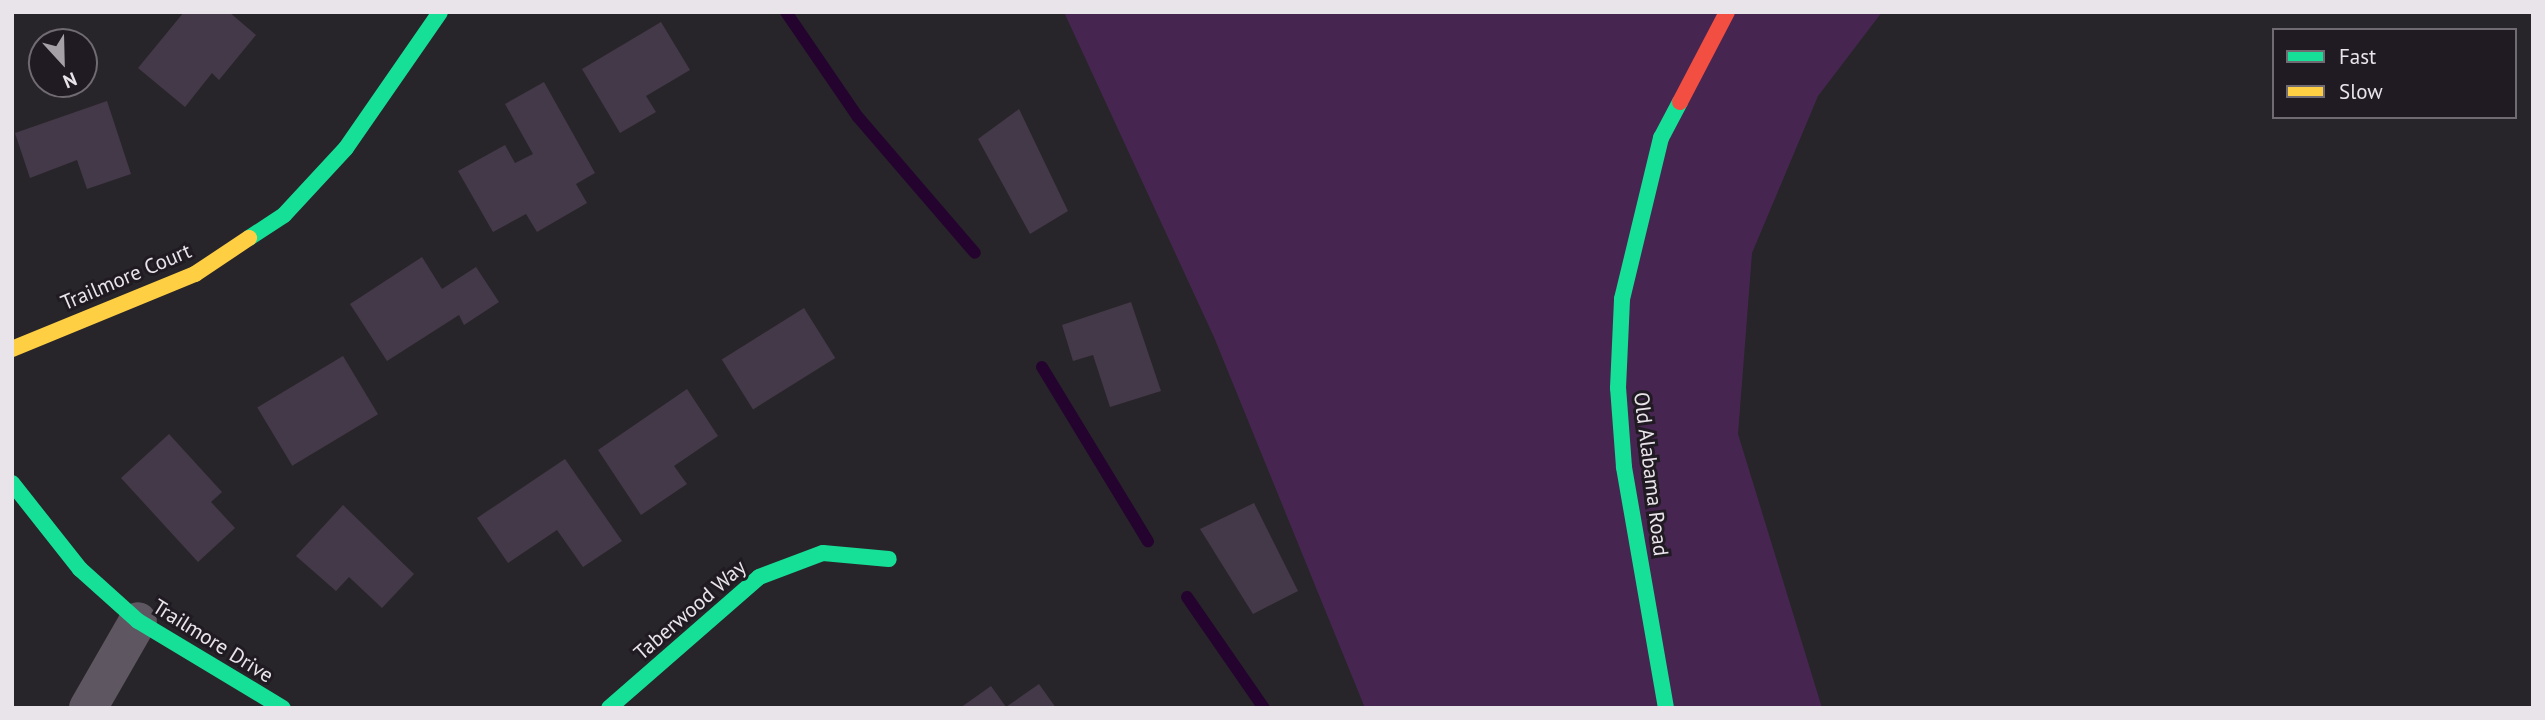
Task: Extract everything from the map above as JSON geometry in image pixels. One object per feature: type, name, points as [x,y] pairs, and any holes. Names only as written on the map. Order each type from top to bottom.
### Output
[{"type":"street","name":"Trailmore Court","points":[[12,349],[195,274],[284,215],[346,148],[440,12]]},
{"type":"street","name":"Old Alabama Road","points":[[1666,708],[1624,467],[1618,388],[1622,299],[1661,138],[1727,12]]},
{"type":"street","name":"Trailmore Drive","points":[[12,483],[80,569],[138,621],[283,708]]},
{"type":"street","name":"Taberwood Way","points":[[609,708],[759,577],[823,553],[889,559]]},
{"type":"street","points":[[88,708],[138,621]]},
{"type":"shaded area","points":[[1064,12],[1882,12],[1818,96],[1752,253],[1738,434],[1822,708],[1365,708],[1214,337]]},
{"type":"building","points":[[184,12],[229,12],[256,35],[219,80],[212,73],[185,107],[138,68]]},
{"type":"building","points":[[661,22],[690,70],[646,96],[656,112],[620,133],[582,69]]},
{"type":"building","points":[[544,82],[595,173],[576,184],[587,203],[537,232],[526,214],[493,232],[458,171],[505,145],[515,163],[533,154],[505,104]]},
{"type":"building","points":[[107,101],[131,174],[87,189],[77,160],[30,178],[15,133]]},
{"type":"building","points":[[1019,109],[1068,211],[1030,234],[978,139]]},
{"type":"building","points":[[422,257],[442,289],[476,267],[499,302],[464,325],[459,315],[387,361],[350,304]]},
{"type":"building","points":[[1131,302],[1161,391],[1110,407],[1093,355],[1073,361],[1062,325]]},
{"type":"building","points":[[804,308],[835,358],[753,409],[722,359]]},
{"type":"building","points":[[343,356],[378,414],[292,466],[257,408]]},
{"type":"building","points":[[687,389],[718,436],[674,466],[687,484],[641,515],[598,450]]},
{"type":"building","points":[[169,434],[222,492],[211,502],[235,528],[198,562],[121,478]]},
{"type":"building","points":[[565,459],[622,541],[583,567],[557,530],[508,563],[477,518]]},
{"type":"building","points":[[1254,503],[1298,591],[1253,614],[1200,529]]},
{"type":"building","points":[[343,505],[414,574],[382,608],[349,577],[336,591],[296,556]]},
{"type":"building","points":[[1039,684],[1056,708],[960,708],[991,686],[1006,707]]},
{"type":"waterway","points":[[786,12],[858,117],[975,253]]},
{"type":"waterway","points":[[1042,367],[1148,541]]},
{"type":"waterway","points":[[1187,597],[1264,708]]},
{"type":"traffic: fast","points":[[249,238],[284,215],[346,148],[440,12]]},
{"type":"traffic: fast","points":[[1666,708],[1624,467],[1618,388],[1622,299],[1661,138],[1680,102]]},
{"type":"traffic: fast","points":[[12,483],[80,569],[138,621],[283,708]]},
{"type":"traffic: fast","points":[[609,708],[759,577],[823,553],[889,559]]},
{"type":"traffic: slow","points":[[12,349],[195,274],[249,238]]},
{"type":"traffic: jam","points":[[1680,102],[1727,12]]}]
